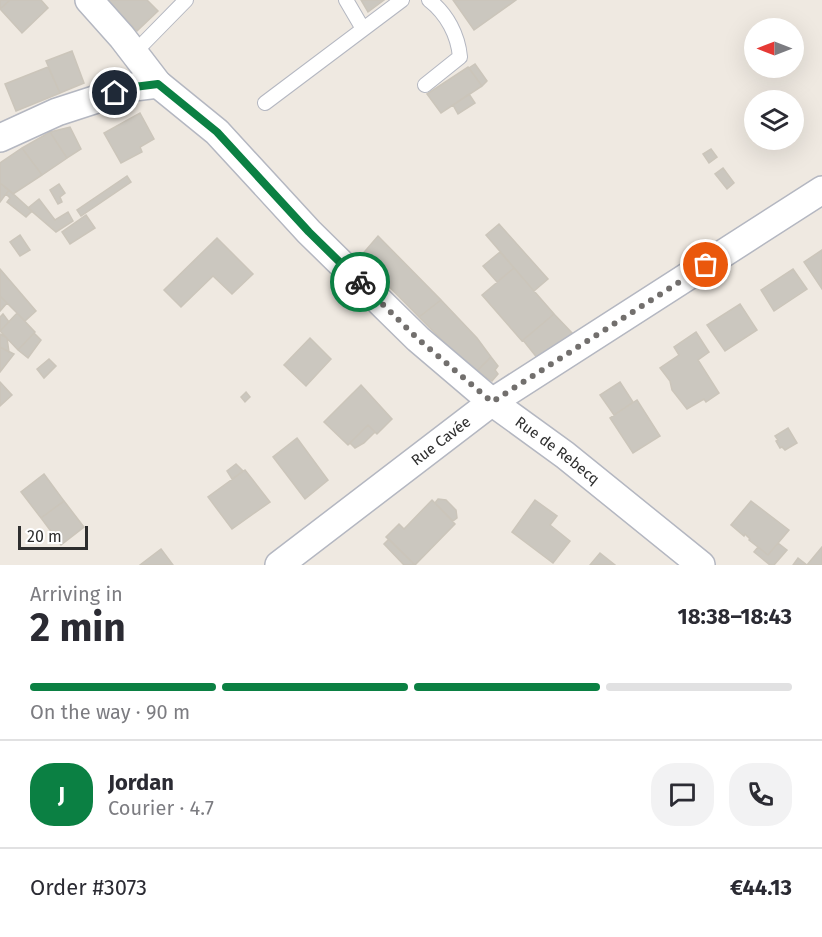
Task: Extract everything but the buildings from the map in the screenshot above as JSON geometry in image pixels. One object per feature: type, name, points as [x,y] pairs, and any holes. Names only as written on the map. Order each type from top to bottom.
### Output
[{"type":"street","name":"Rue de Rebecq","points":[[89,0],[135,52],[158,84],[217,132],[309,232],[401,323],[492,402],[565,455],[700,565]]},
{"type":"street","points":[[0,138],[57,112],[134,87],[158,84]]},
{"type":"street","name":"Rue Cavée","points":[[279,565],[492,402],[822,190]]},
{"type":"lane","points":[[135,52],[186,0]]},
{"type":"lane","points":[[346,0],[363,29]]},
{"type":"lane","points":[[265,103],[402,0]]},
{"type":"lane","points":[[425,85],[460,57],[459,41],[440,9],[429,0]]},
{"type":"way so far","points":[[360,282],[418,339],[492,402],[706,265]]},
{"type":"route","points":[[115,93],[134,87],[158,84],[217,132],[309,232],[360,282]]}]
